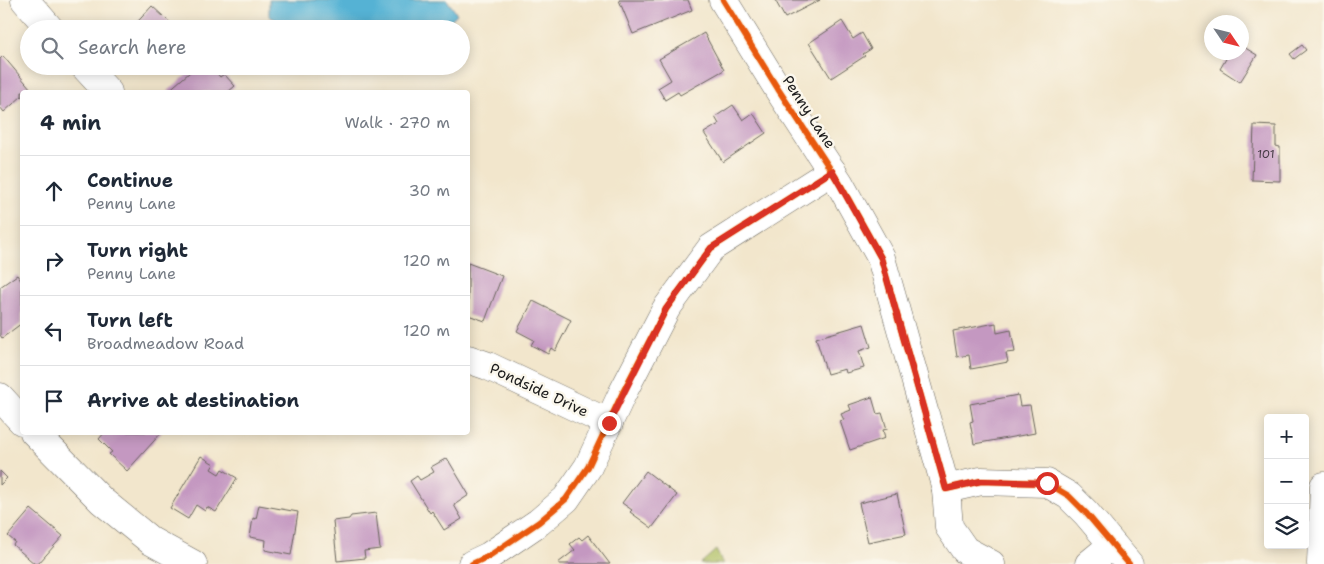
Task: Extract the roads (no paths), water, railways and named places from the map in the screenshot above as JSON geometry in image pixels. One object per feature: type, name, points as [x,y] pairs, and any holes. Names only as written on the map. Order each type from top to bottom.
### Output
[{"type":"street","points":[[25,0],[42,20]]},
{"type":"street","name":"Penny Lane","points":[[723,0],[832,171],[881,258],[946,489],[949,526],[965,550],[991,564]]},
{"type":"street","points":[[92,75],[106,90]]},
{"type":"street","points":[[472,564],[489,556],[539,522],[566,499],[588,467],[666,309],[711,248],[832,171]]},
{"type":"street","name":"Pondside Drive","points":[[470,360],[488,366],[609,423]]},
{"type":"street","points":[[0,396],[20,419]]},
{"type":"street","points":[[37,435],[102,501],[152,541],[193,564]]},
{"type":"street","points":[[946,489],[981,481],[1047,483],[1068,496],[1086,513],[1121,554],[1089,564]]},
{"type":"street","points":[[1321,564],[1324,486]]},
{"type":"water","points":[[269,0],[447,0],[457,14],[451,20],[276,20],[269,16]]}]
